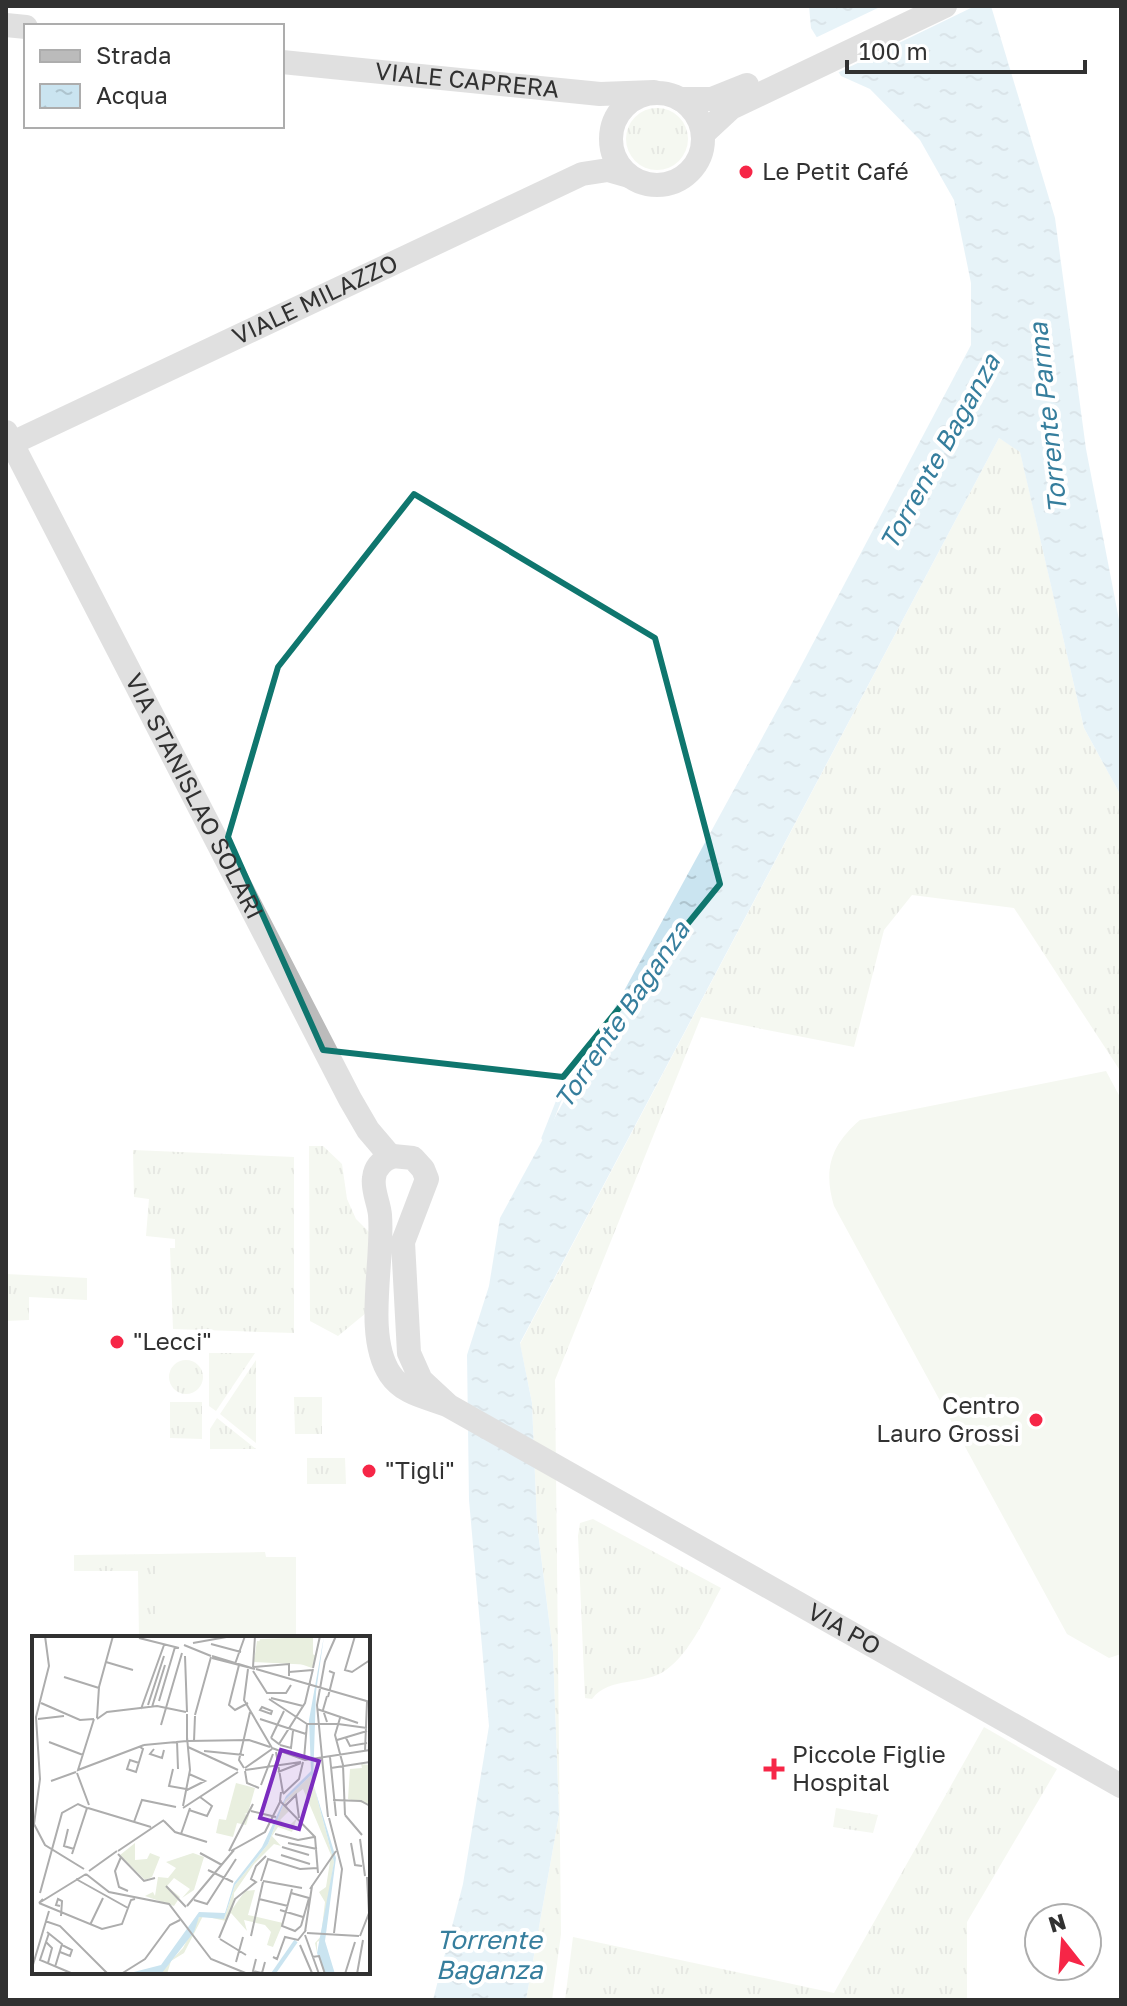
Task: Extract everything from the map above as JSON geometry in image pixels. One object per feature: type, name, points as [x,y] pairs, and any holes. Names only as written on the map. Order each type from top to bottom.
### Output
[{"type":"street","points":[[912,6],[725,103],[703,134],[698,160],[683,177],[659,185],[646,184],[629,176],[612,150],[614,121],[628,102],[654,92],[680,99],[725,103],[945,6]]},
{"type":"street","name":"VIALE CAPRERA","points":[[284,62],[600,94],[654,92]]},
{"type":"street","points":[[680,99],[696,114],[703,134]]},
{"type":"street","name":"VIALE MILAZZO","points":[[8,440],[582,174],[608,170],[629,176]]},
{"type":"street","name":"VIA STANISLAO SOLARI","points":[[8,440],[350,1099],[368,1130],[391,1157]]},
{"type":"street","points":[[391,1157],[412,1158],[423,1169],[426,1184],[403,1242],[408,1349],[418,1375],[442,1402],[402,1387],[386,1367],[377,1334],[380,1220],[375,1173],[391,1157]]},
{"type":"street","points":[[375,1191],[387,1205],[398,1208],[420,1199]]},
{"type":"street","name":"VIA PO","points":[[442,1402],[1121,1786]]},
{"type":"highlighted area","points":[[414,494],[655,638],[720,884],[563,1077],[323,1050],[228,837],[278,667]]},
{"type":"green space","points":[[651,108],[663,108],[679,117],[686,127],[686,151],[679,161],[663,170],[651,170],[631,156],[626,145],[626,133],[640,113]]},
{"type":"green space","points":[[999,438],[1020,451],[1084,728],[1121,796],[1121,1072],[1014,908],[912,895],[884,930],[854,1047],[701,1017],[555,1380],[561,1934],[552,2000],[526,2000],[559,1815],[553,1652],[537,1524],[532,1403],[520,1344]]},
{"type":"green space","name":"Centro Lauro Grossi","points":[[1106,1071],[1121,1099],[1121,1654],[1109,1658],[1067,1634],[834,1206],[829,1180],[836,1148],[860,1120]]},
{"type":"green space","points":[[309,1146],[323,1146],[342,1164],[347,1199],[356,1219],[372,1235],[366,1313],[338,1336],[310,1321]]},
{"type":"green space","points":[[133,1150],[294,1157],[294,1333],[173,1329],[170,1248],[175,1248],[175,1239],[146,1236],[149,1199],[134,1197]]},
{"type":"green space","points":[[6,1274],[87,1278],[87,1300],[29,1297],[29,1320],[6,1321]]},
{"type":"green space","points":[[209,1353],[255,1353],[216,1411],[209,1406]]},
{"type":"green space","points":[[186,1360],[198,1365],[203,1377],[198,1389],[186,1394],[174,1389],[169,1377],[174,1365]]},
{"type":"green space","points":[[256,1360],[256,1443],[220,1414]]},
{"type":"green space","points":[[294,1397],[322,1397],[322,1434],[295,1434]]},
{"type":"green space","points":[[170,1402],[202,1402],[202,1439],[170,1438]]},
{"type":"green space","points":[[217,1418],[256,1449],[210,1449],[210,1429]]},
{"type":"green space","points":[[307,1458],[345,1458],[346,1484],[307,1484]]},
{"type":"green space","points":[[593,1519],[721,1588],[698,1632],[666,1670],[648,1678],[608,1687],[592,1699],[585,1698],[578,1536],[580,1523]]},
{"type":"green space","points":[[265,1552],[266,1557],[296,1557],[296,1636],[157,1636],[157,1554]]},
{"type":"green space","points":[[157,1554],[157,1636],[139,1636],[138,1571],[74,1571],[74,1555]]},
{"type":"green space","points":[[984,1727],[1057,1769],[967,1922],[967,2000],[565,2000],[573,1937],[834,1993]]},
{"type":"green space","points":[[836,1808],[878,1815],[873,1833],[833,1827]]},
{"type":"water","name":"Torrente Baganza","points":[[809,6],[991,6],[1055,218],[1086,449],[1121,630],[1121,796],[1084,728],[1020,452],[999,438],[520,1343],[532,1403],[537,1524],[553,1652],[559,1815],[526,2000],[433,2000],[463,1884],[489,1726],[469,1500],[467,1355],[489,1286],[500,1218],[791,685],[971,345],[971,283],[954,200],[920,140],[870,89],[841,76],[811,28]]},
{"type":"pier","points":[[882,6],[975,6],[835,74],[813,39]]},
{"type":"waterway","name":"Torrente Baganza","points":[[544,1138],[561,1095],[589,1056]]},
{"type":"place","name":"Le Petit Café","points":[[746,172]]},
{"type":"place","name":"\"Lecci\"","points":[[117,1342]]},
{"type":"place","name":"Centro Lauro Grossi","points":[[1036,1420]]},
{"type":"place","name":"\"Tigli\"","points":[[369,1471]]},
{"type":"place","name":"Piccole Figlie Hospital","points":[[774,1769]]},
{"type":"water label","name":"Torrente Parma","points":[[1048,418]]}]
